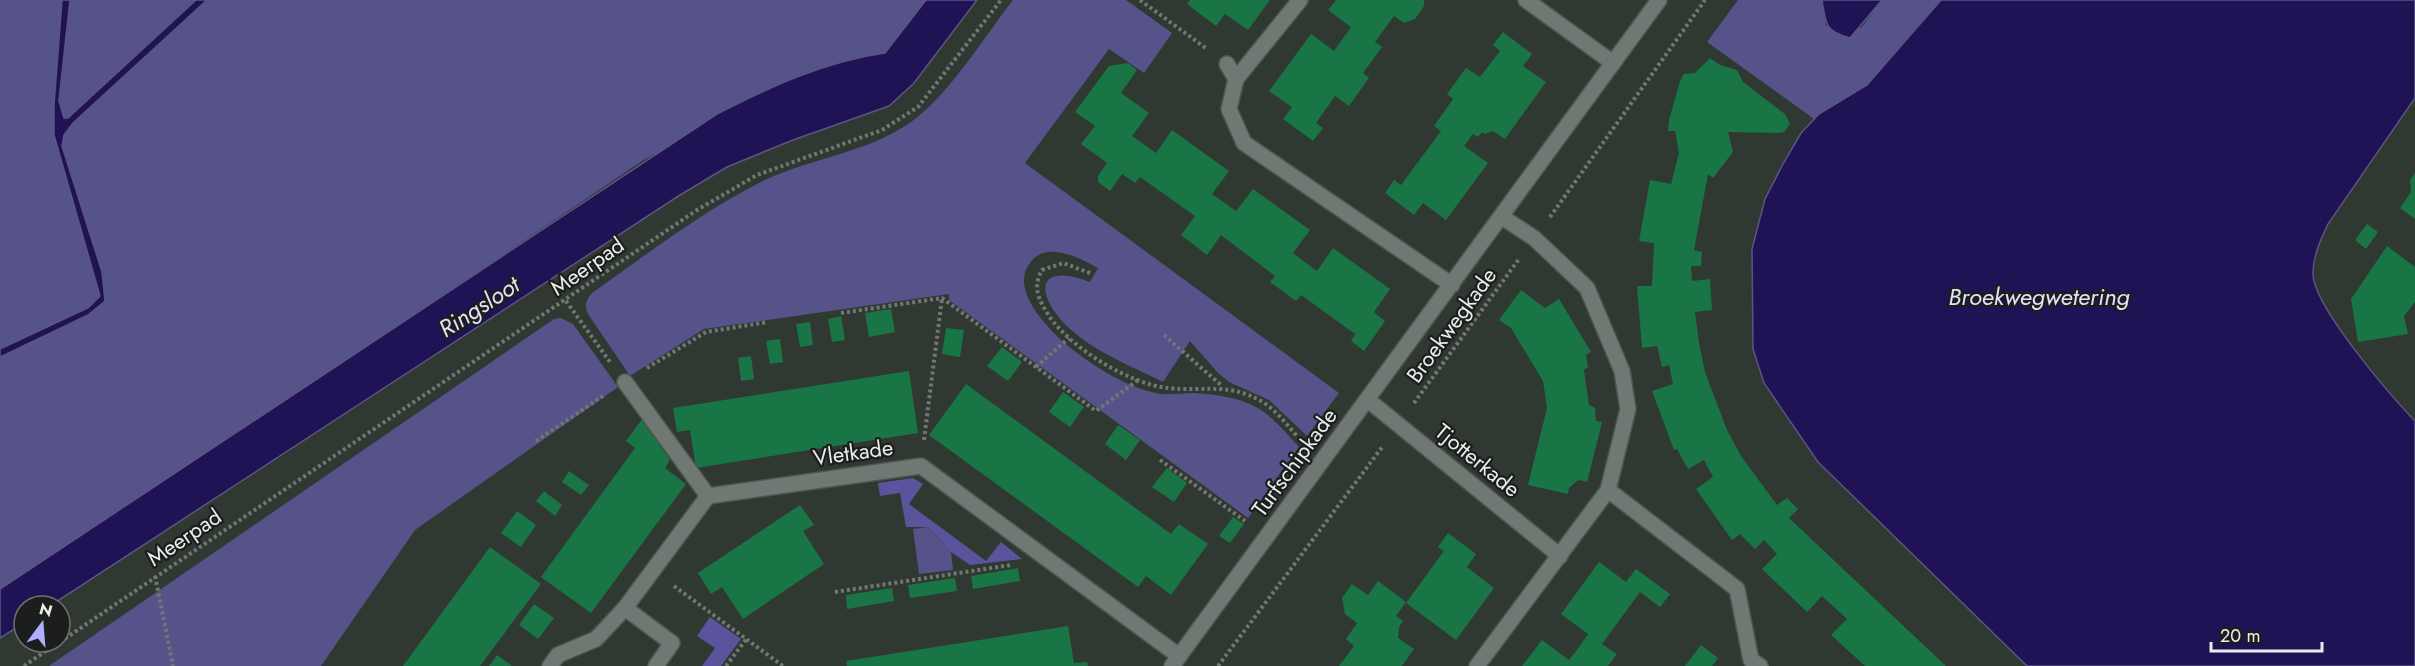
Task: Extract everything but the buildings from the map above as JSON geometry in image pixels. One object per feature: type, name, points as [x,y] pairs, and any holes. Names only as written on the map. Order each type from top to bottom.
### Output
[{"type":"street","points":[[1300,0],[1236,79],[1229,109],[1244,143],[1452,285]]},
{"type":"street","points":[[1526,0],[1612,63]]},
{"type":"street","name":"Turfschipkade","points":[[1176,661],[1659,0]]},
{"type":"street","points":[[1227,64],[1236,79]]},
{"type":"street","points":[[1477,666],[1608,490],[1628,409],[1622,371],[1587,288],[1534,238],[1502,217]]},
{"type":"street","points":[[550,666],[558,655],[596,639],[625,608],[708,496],[625,382]]},
{"type":"street","name":"Tjotterkade","points":[[1368,400],[1560,556]]},
{"type":"street","name":"Vletkade","points":[[708,496],[921,466],[1048,560],[1176,661]]},
{"type":"street","points":[[1608,490],[1737,589],[1751,660],[1760,666]]},
{"type":"street","points":[[625,608],[672,643],[656,666]]},
{"type":"path","name":"Meerpad","points":[[72,634],[566,301],[697,210],[757,175],[882,130],[901,120],[918,107],[1001,0]]},
{"type":"path","points":[[1140,0],[1227,64]]},
{"type":"path","name":"Broekwegkade","points":[[1218,666],[1646,86],[1705,0]]},
{"type":"path","points":[[1090,273],[1063,263],[1042,270],[1038,277],[1036,285],[1039,300],[1069,338],[1110,366],[1138,380],[1167,388],[1223,387],[1262,401],[1321,464]]},
{"type":"path","points":[[841,313],[942,298],[1096,411],[1138,380]]},
{"type":"path","points":[[921,466],[942,298]]},
{"type":"path","points":[[566,301],[625,382]]},
{"type":"path","points":[[1164,335],[1223,387]]},
{"type":"path","points":[[1036,367],[1069,338]]},
{"type":"path","points":[[1160,460],[1268,537]]},
{"type":"path","points":[[835,592],[1048,560]]},
{"type":"path","points":[[651,570],[783,666]]},
{"type":"path","points":[[155,576],[173,666]]},
{"type":"path","points":[[726,666],[747,638]]},
{"type":"path","name":"Meerpad","points":[[24,666],[42,654]]},
{"type":"shaded area","points":[[0,0],[62,0],[54,135],[100,296],[88,308],[0,349]]},
{"type":"shaded area","points":[[70,0],[196,0],[68,119],[64,118],[59,101]]},
{"type":"shaded area","points":[[207,0],[926,0],[885,53],[864,56],[645,159],[303,390],[0,589],[0,357],[88,315],[105,301],[102,272],[62,146],[64,135],[73,123]]},
{"type":"shaded area","points":[[1013,0],[1126,0],[1172,33],[1144,73],[1109,49],[1025,163],[1339,393],[1307,436],[1269,400],[1229,382],[1190,341],[1163,382],[1080,338],[1059,317],[1051,305],[1046,295],[1049,279],[1071,276],[1090,282],[1098,268],[1071,255],[1051,252],[1042,253],[1028,266],[1024,275],[1024,285],[1033,307],[1056,335],[1089,361],[1124,382],[1149,391],[1161,394],[1209,394],[1234,398],[1249,404],[1268,415],[1299,447],[1248,518],[949,300],[949,294],[704,329],[630,376],[588,314],[586,303],[592,293],[716,207],[759,183],[797,167],[875,142],[911,122],[939,97]]},
{"type":"shaded area","points":[[1738,0],[1822,0],[1826,26],[1861,28],[1882,0],[1941,0],[1867,85],[1814,119],[1707,42]]},
{"type":"shaded area","points":[[561,318],[573,324],[618,387],[415,530],[321,666],[49,666],[66,654],[72,654],[72,650],[554,319]]},
{"type":"shaded area","points":[[913,478],[923,484],[909,504],[986,561],[1001,542],[1022,559],[970,565],[951,552],[928,527],[906,527],[900,493],[880,496],[878,483]]},
{"type":"shaded area","points":[[928,527],[951,552],[953,570],[919,574],[913,529]]},
{"type":"shaded area","points":[[710,617],[741,639],[721,666],[702,666],[715,648],[697,636]]},
{"type":"water","points":[[62,0],[70,0],[59,101],[64,118],[68,118],[196,0],[207,0],[73,123],[64,135],[62,146],[102,272],[105,301],[88,315],[0,357],[0,349],[88,308],[100,296],[54,135]]},
{"type":"water","name":"Ringsloot","points":[[926,0],[977,0],[914,83],[889,106],[793,140],[727,167],[680,195],[68,594],[12,594],[12,630],[0,638],[0,589],[717,114],[799,76],[841,62],[885,53]]},
{"type":"water","points":[[1822,0],[1882,0],[1850,38],[1836,33],[1828,26]]},
{"type":"water","name":"Broekwegwetering","points":[[1941,0],[2415,0],[2415,98],[2328,224],[2316,254],[2313,273],[2316,288],[2339,327],[2372,372],[2415,421],[2415,666],[2027,666],[1818,462],[1764,383],[1753,349],[1752,249],[1765,199],[1801,133],[1819,114],[1867,85]]}]
